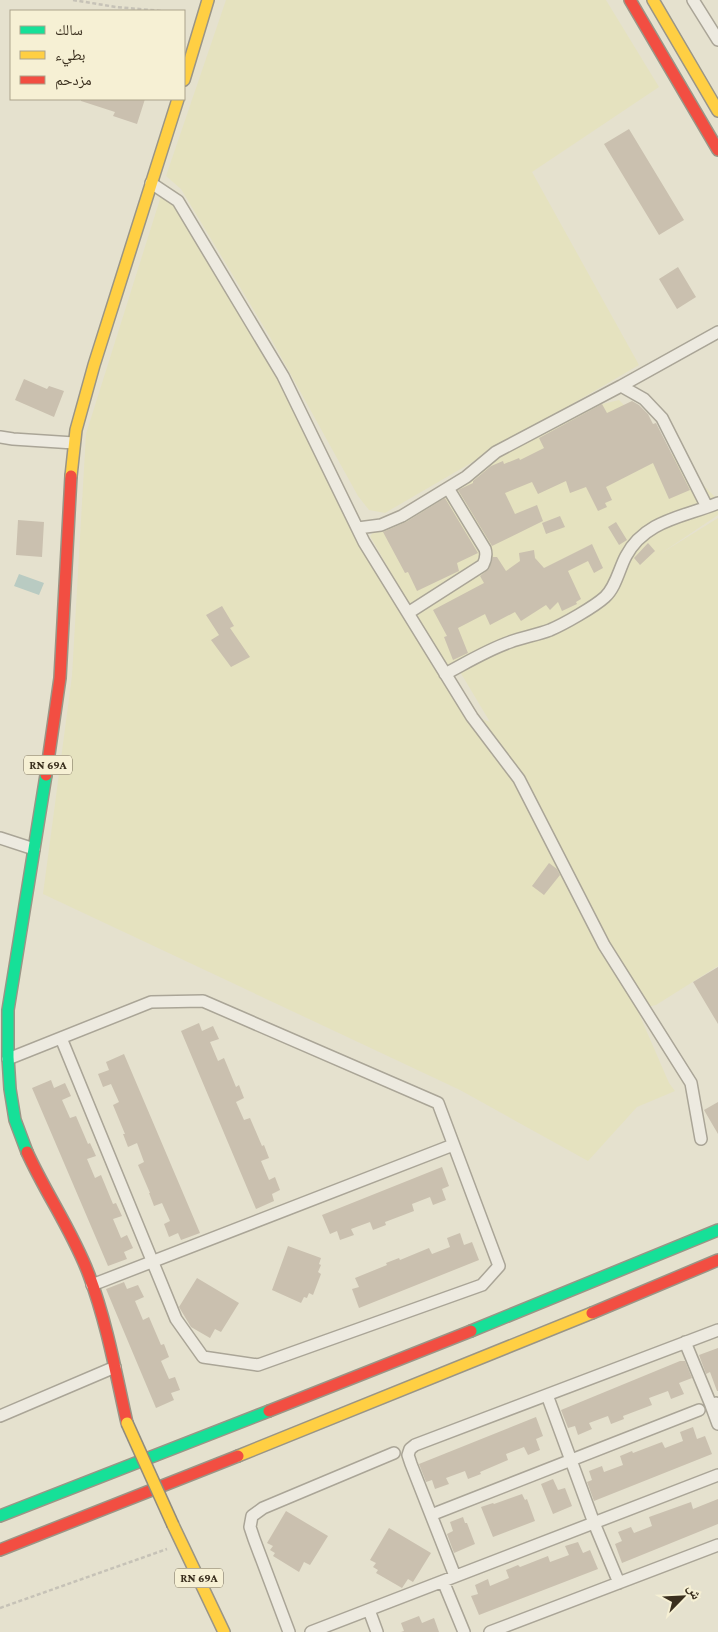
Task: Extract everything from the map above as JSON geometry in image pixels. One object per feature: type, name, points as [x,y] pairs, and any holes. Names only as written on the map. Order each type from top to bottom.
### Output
[{"type":"main road","points":[[185,77],[208,0]]},
{"type":"main road","points":[[630,0],[718,150]]},
{"type":"main road","points":[[652,0],[718,111]]},
{"type":"main road","name":"RN 69A","points":[[178,100],[94,365],[76,430],[71,474],[60,678],[52,742],[8,1010],[8,1059],[11,1101],[20,1134],[41,1182],[74,1241],[92,1285],[110,1345],[127,1422],[224,1632]]},
{"type":"main road","points":[[0,1516],[447,1341],[718,1230]]},
{"type":"main road","points":[[0,1550],[131,1496],[360,1408],[549,1332],[718,1260]]},
{"type":"street","points":[[694,0],[718,40]]},
{"type":"street","points":[[151,184],[178,201],[283,376],[364,542],[472,717],[519,779],[604,945],[691,1084],[701,1139]]},
{"type":"street","points":[[358,528],[381,526],[392,522],[466,477],[496,452],[718,332]]},
{"type":"street","points":[[621,386],[644,398],[662,418],[707,507]]},
{"type":"street","points":[[0,437],[74,443]]},
{"type":"street","points":[[408,613],[485,561],[486,552],[483,545],[448,488]]},
{"type":"street","points":[[445,674],[499,646],[548,630],[569,620],[605,597],[632,546],[649,530],[670,519],[718,503]]},
{"type":"street","points":[[0,838],[34,849]]},
{"type":"street","points":[[8,1059],[151,1002],[203,1001],[438,1103],[499,1266],[482,1285],[258,1365],[203,1357],[176,1319],[61,1038]]},
{"type":"street","points":[[92,1285],[453,1145]]},
{"type":"street","points":[[455,1576],[411,1464],[408,1455],[410,1449],[415,1445],[718,1330]]},
{"type":"street","points":[[685,1342],[714,1404],[718,1424]]},
{"type":"street","points":[[0,1416],[115,1367]]},
{"type":"street","points":[[547,1395],[594,1523],[619,1583]]},
{"type":"street","points":[[431,1515],[699,1410]]},
{"type":"street","points":[[288,1632],[250,1527],[252,1516],[263,1508],[394,1453]]},
{"type":"street","points":[[311,1632],[718,1475]]},
{"type":"street","points":[[490,1632],[718,1545]]},
{"type":"street","points":[[443,1581],[464,1632]]},
{"type":"street","points":[[369,1610],[377,1632]]},
{"type":"path","points":[[73,0],[116,8],[147,10]]},
{"type":"path","points":[[0,1608],[80,1578],[182,1544]]},
{"type":"shaded area","points":[[226,0],[606,0],[659,87],[532,172],[639,365],[385,513],[369,510],[358,496],[270,337],[181,189],[166,176]]},
{"type":"shaded area","points":[[161,196],[181,205],[463,712],[490,722],[456,665],[446,669],[370,536],[383,523],[578,410],[619,400],[718,500],[718,515],[660,554],[718,518],[718,966],[656,1005],[637,1009],[669,1083],[675,1091],[637,1107],[588,1161],[460,1090],[43,894],[72,676],[86,434]]},
{"type":"shaded area","points":[[19,574],[44,583],[39,595],[14,586]]},
{"type":"building","points":[[145,100],[137,124],[113,116],[115,112],[81,101]]},
{"type":"building","points":[[629,129],[684,220],[659,235],[604,144]]},
{"type":"building","points":[[678,267],[696,297],[677,309],[659,279]]},
{"type":"building","points":[[24,379],[47,389],[49,386],[64,391],[54,417],[15,400]]},
{"type":"building","points":[[632,401],[648,414],[653,424],[656,423],[690,490],[669,499],[653,463],[606,487],[612,500],[605,503],[607,507],[598,511],[586,487],[570,493],[566,481],[538,494],[532,482],[505,493],[515,514],[537,505],[543,521],[492,546],[458,490],[473,483],[491,466],[503,461],[504,464],[519,458],[520,460],[544,448],[539,438],[602,404],[607,413]]},
{"type":"building","points":[[445,498],[478,553],[457,563],[459,571],[417,591],[408,572],[405,573],[383,532],[406,522]]},
{"type":"building","points":[[560,516],[565,527],[546,534],[542,523]]},
{"type":"building","points":[[18,520],[44,522],[42,557],[16,555]]},
{"type":"building","points":[[616,522],[627,540],[619,545],[608,527]]},
{"type":"building","points":[[648,543],[655,551],[640,565],[634,558]]},
{"type":"building","points":[[592,544],[603,568],[594,573],[588,561],[568,571],[581,599],[576,602],[577,604],[562,611],[558,602],[550,610],[546,605],[521,621],[515,612],[490,625],[485,614],[458,628],[468,653],[453,660],[444,637],[447,636],[433,610],[484,583],[480,576],[489,569],[493,557],[497,557],[506,571],[520,561],[519,553],[534,550],[535,558],[544,568]]},
{"type":"building","points":[[222,606],[234,626],[230,628],[250,657],[231,667],[211,640],[219,635],[206,615]]},
{"type":"building","points":[[549,863],[557,869],[560,875],[544,895],[532,886]]},
{"type":"building","points":[[718,967],[718,1024],[693,982]]},
{"type":"building","points":[[199,1023],[202,1031],[213,1026],[219,1039],[210,1042],[218,1061],[224,1058],[236,1087],[239,1085],[244,1098],[236,1102],[244,1120],[250,1118],[262,1146],[264,1145],[269,1158],[261,1161],[269,1180],[275,1177],[280,1190],[272,1194],[274,1201],[256,1209],[181,1031]]},
{"type":"building","points":[[124,1054],[200,1233],[181,1240],[178,1233],[169,1237],[164,1224],[170,1221],[162,1203],[154,1206],[138,1165],[144,1162],[137,1143],[128,1147],[123,1134],[125,1134],[113,1105],[119,1102],[111,1084],[103,1087],[98,1074],[109,1070],[106,1062]]},
{"type":"building","points":[[51,1080],[54,1088],[65,1083],[71,1096],[62,1100],[70,1118],[76,1116],[88,1144],[90,1143],[96,1156],[87,1159],[95,1178],[101,1175],[113,1204],[116,1203],[122,1216],[113,1219],[121,1238],[127,1235],[133,1248],[124,1252],[127,1259],[108,1266],[32,1088]]},
{"type":"building","points":[[718,1102],[718,1134],[704,1110]]},
{"type":"building","points":[[442,1167],[449,1186],[442,1189],[446,1200],[433,1205],[430,1197],[412,1204],[414,1211],[385,1222],[386,1225],[373,1230],[370,1222],[351,1229],[354,1235],[340,1240],[337,1231],[330,1234],[322,1215]]},
{"type":"building","points":[[460,1233],[464,1245],[472,1242],[479,1260],[359,1308],[352,1289],[359,1287],[355,1278],[387,1265],[386,1263],[399,1258],[400,1260],[429,1248],[432,1254],[450,1247],[447,1238]]},
{"type":"building","points":[[288,1246],[321,1258],[318,1272],[321,1274],[313,1295],[309,1293],[307,1298],[304,1297],[301,1303],[272,1290]]},
{"type":"building","points":[[197,1278],[239,1303],[221,1332],[215,1329],[210,1338],[191,1327],[179,1307]]},
{"type":"building","points":[[124,1282],[127,1289],[138,1285],[144,1297],[135,1301],[143,1320],[149,1317],[161,1345],[164,1344],[169,1357],[161,1361],[169,1379],[175,1377],[180,1390],[171,1393],[174,1400],[156,1408],[106,1289]]},
{"type":"building","points":[[718,1348],[717,1391],[710,1372],[706,1374],[699,1355]]},
{"type":"building","points":[[680,1361],[685,1361],[692,1378],[679,1383],[684,1394],[671,1399],[668,1391],[649,1398],[652,1405],[623,1416],[624,1419],[611,1424],[608,1416],[589,1423],[592,1429],[578,1435],[575,1426],[568,1428],[561,1410]]},
{"type":"building","points":[[536,1417],[543,1436],[536,1439],[540,1450],[528,1455],[524,1447],[506,1454],[508,1460],[480,1472],[481,1474],[468,1479],[465,1471],[446,1478],[449,1484],[435,1489],[432,1480],[426,1482],[419,1464]]},
{"type":"building","points":[[693,1427],[697,1439],[705,1436],[712,1454],[594,1501],[587,1482],[592,1480],[589,1471],[602,1466],[604,1472],[623,1465],[620,1456],[632,1451],[633,1453],[662,1442],[665,1448],[683,1441],[680,1432]]},
{"type":"building","points":[[553,1479],[558,1490],[565,1488],[572,1506],[553,1514],[541,1484]]},
{"type":"building","points":[[522,1494],[525,1500],[527,1499],[535,1521],[493,1537],[481,1507]]},
{"type":"building","points":[[718,1499],[718,1524],[622,1563],[615,1544],[622,1541],[618,1532],[631,1527],[634,1533],[652,1526],[649,1517],[691,1502],[693,1509]]},
{"type":"building","points":[[286,1511],[328,1536],[310,1565],[304,1562],[299,1572],[273,1556],[275,1553],[270,1550],[273,1546],[267,1543]]},
{"type":"building","points":[[463,1517],[475,1544],[454,1553],[447,1534],[453,1531],[450,1522]]},
{"type":"building","points":[[389,1528],[431,1553],[413,1582],[408,1579],[402,1588],[376,1573],[378,1570],[373,1567],[376,1563],[370,1560]]},
{"type":"building","points":[[578,1542],[583,1553],[590,1550],[598,1569],[479,1615],[471,1596],[478,1594],[475,1585],[488,1579],[490,1586],[509,1578],[506,1570],[518,1565],[520,1567],[548,1556],[550,1562],[569,1555],[565,1546]]},
{"type":"building","points":[[419,1616],[422,1623],[434,1618],[439,1632],[401,1632],[404,1631],[401,1623]]},
{"type":"traffic: fast","points":[[27,1152],[15,1120],[10,1089],[8,1010],[46,775]]},
{"type":"traffic: fast","points":[[471,1331],[718,1230]]},
{"type":"traffic: fast","points":[[0,1516],[269,1411]]},
{"type":"traffic: slow","points":[[185,77],[208,0]]},
{"type":"traffic: slow","points":[[653,0],[718,111]]},
{"type":"traffic: slow","points":[[71,476],[76,430],[94,365],[178,100]]},
{"type":"traffic: slow","points":[[238,1456],[592,1313]]},
{"type":"traffic: slow","points":[[127,1423],[173,1525]]},
{"type":"traffic: slow","points":[[173,1525],[224,1632]]},
{"type":"traffic: jam","points":[[630,0],[718,150]]},
{"type":"traffic: jam","points":[[46,775],[60,678],[71,476]]},
{"type":"traffic: jam","points":[[27,1152],[83,1259],[89,1275],[106,1330],[127,1423]]},
{"type":"traffic: jam","points":[[592,1313],[718,1260]]},
{"type":"traffic: jam","points":[[269,1411],[471,1331]]},
{"type":"traffic: jam","points":[[0,1550],[238,1456]]}]
